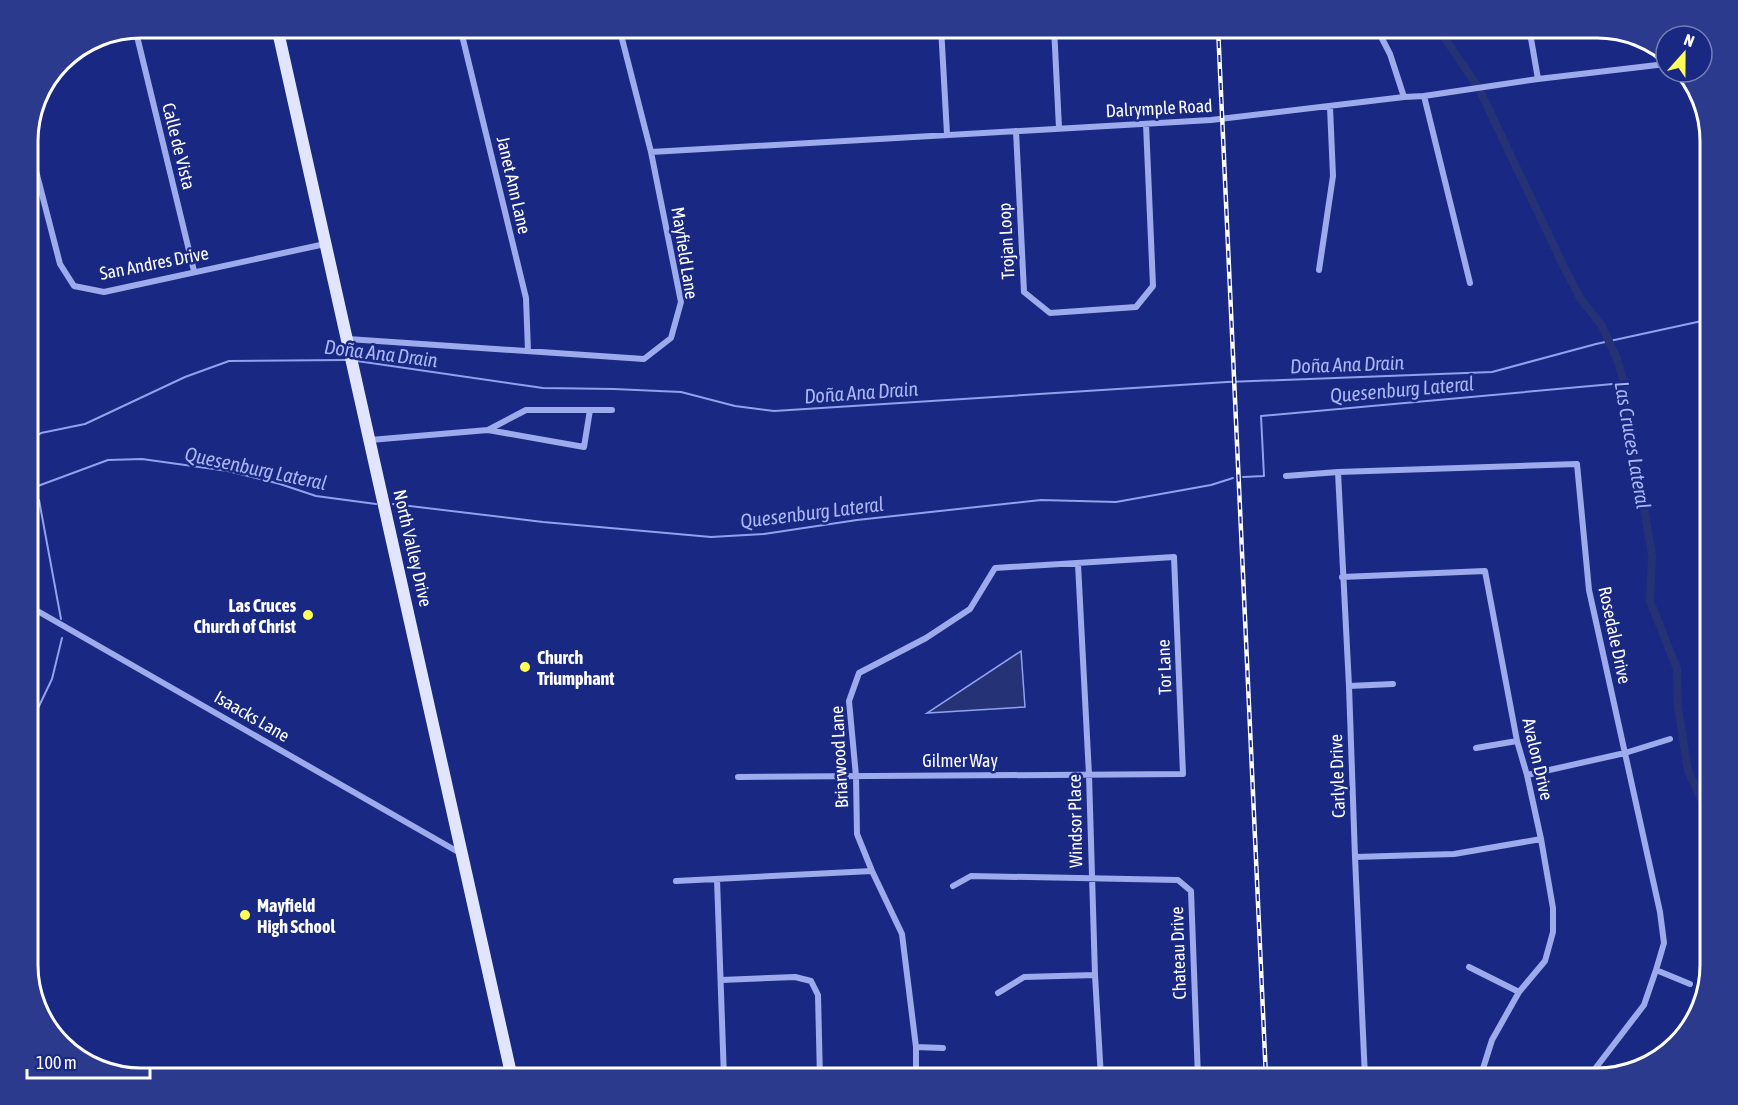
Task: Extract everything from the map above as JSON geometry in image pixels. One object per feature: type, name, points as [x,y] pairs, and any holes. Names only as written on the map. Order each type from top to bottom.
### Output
[{"type":"main road","name":"North Valley Drive","points":[[279,38],[510,1068]]},
{"type":"street","name":"Calle de Vista","points":[[137,38],[194,271]]},
{"type":"street","name":"Janet Ann Lane","points":[[463,38],[526,298],[528,351]]},
{"type":"street","name":"Mayfield Lane","points":[[349,343],[644,359],[671,338],[681,302],[651,152],[622,38]]},
{"type":"street","points":[[942,38],[947,134]]},
{"type":"street","points":[[1055,38],[1059,128]]},
{"type":"street","points":[[1382,38],[1390,54],[1404,97]]},
{"type":"street","points":[[1531,38],[1538,79]]},
{"type":"street","name":"Dalrymple Road","points":[[651,152],[1229,119],[1654,65]]},
{"type":"street","points":[[1424,96],[1470,283]]},
{"type":"street","points":[[1319,270],[1333,176],[1330,107]]},
{"type":"street","name":"Trojan Loop","points":[[1016,131],[1024,292],[1050,314],[1136,307],[1153,286],[1146,124]]},
{"type":"street","name":"San Andres Drive","points":[[38,179],[60,264],[74,286],[104,292],[325,244]]},
{"type":"street","points":[[488,430],[526,410],[612,410]]},
{"type":"street","points":[[370,440],[488,430],[584,447],[590,410]]},
{"type":"street","name":"Rosedale Drive","points":[[1286,476],[1338,472],[1577,464],[1590,590],[1660,912],[1664,943],[1644,1005],[1596,1068]]},
{"type":"street","name":"Carlyle Drive","points":[[1338,472],[1365,1068]]},
{"type":"street","name":"Briarwood Lane","points":[[916,1068],[916,1047],[902,934],[857,834],[856,776],[849,701],[859,673],[926,639],[970,609],[995,567],[1174,557]]},
{"type":"street","name":"Tor Lane","points":[[1174,557],[1183,774]]},
{"type":"street","name":"Windsor Place","points":[[1078,564],[1100,1068]]},
{"type":"street","name":"Avalon Drive","points":[[1342,577],[1485,571],[1517,741],[1541,839],[1553,908],[1553,932],[1545,961],[1519,992],[1492,1040],[1483,1068]]},
{"type":"street","name":"Isaacks Lane","points":[[38,610],[461,853]]},
{"type":"street","points":[[1349,687],[1393,684]]},
{"type":"street","points":[[1527,775],[1625,753],[1670,739]]},
{"type":"street","points":[[1476,748],[1517,741]]},
{"type":"street","name":"Gilmer Way","points":[[738,777],[1183,774]]},
{"type":"street","points":[[1355,856],[1454,854],[1541,839]]},
{"type":"street","points":[[676,882],[872,871]]},
{"type":"street","name":"Chateau Drive","points":[[953,886],[971,876],[1178,880],[1191,891],[1198,1068]]},
{"type":"street","points":[[717,879],[724,1068]]},
{"type":"street","points":[[1469,967],[1519,992]]},
{"type":"street","points":[[1656,970],[1690,984]]},
{"type":"street","points":[[998,993],[1024,977],[1095,975]]},
{"type":"street","points":[[721,980],[795,977],[811,981],[818,995],[820,1068]]},
{"type":"street","points":[[916,1047],[943,1048]]},
{"type":"water","points":[[1021,651],[1025,707],[927,713]]},
{"type":"waterway","name":"Las Cruces Lateral","points":[[1445,38],[1476,84]]},
{"type":"waterway","name":"Las Cruces Lateral","points":[[1481,93],[1564,267],[1580,298],[1602,326],[1617,359],[1624,383],[1652,556],[1650,601],[1677,669],[1678,707],[1688,771],[1700,797]]},
{"type":"waterway","name":"Doña Ana Drain","points":[[357,361],[543,388],[681,392],[735,406],[774,411],[1227,382],[1492,372],[1596,344],[1700,321]]},
{"type":"waterway","name":"Doña Ana Drain","points":[[38,435],[85,424],[185,377],[229,361],[346,360]]},
{"type":"waterway","name":"Quesenburg Lateral","points":[[1243,477],[1264,476],[1261,416],[1624,383]]},
{"type":"waterway","name":"Quesenburg Lateral","points":[[38,486],[108,460],[142,459],[228,471],[316,496],[376,504]]},
{"type":"waterway","name":"Quesenburg Lateral","points":[[393,504],[543,522],[711,537],[764,534],[857,520],[1041,500],[1116,502],[1211,485],[1233,478]]},
{"type":"waterway","points":[[39,500],[61,619]]},
{"type":"waterway","points":[[38,708],[52,679],[62,638]]},
{"type":"railway","points":[[1219,38],[1266,1068]]},
{"type":"place","name":"Las Cruces Church of Christ","points":[[308,615]]},
{"type":"place","name":"Church Triumphant","points":[[525,667]]},
{"type":"place","name":"Mayfield High School","points":[[245,915]]}]
